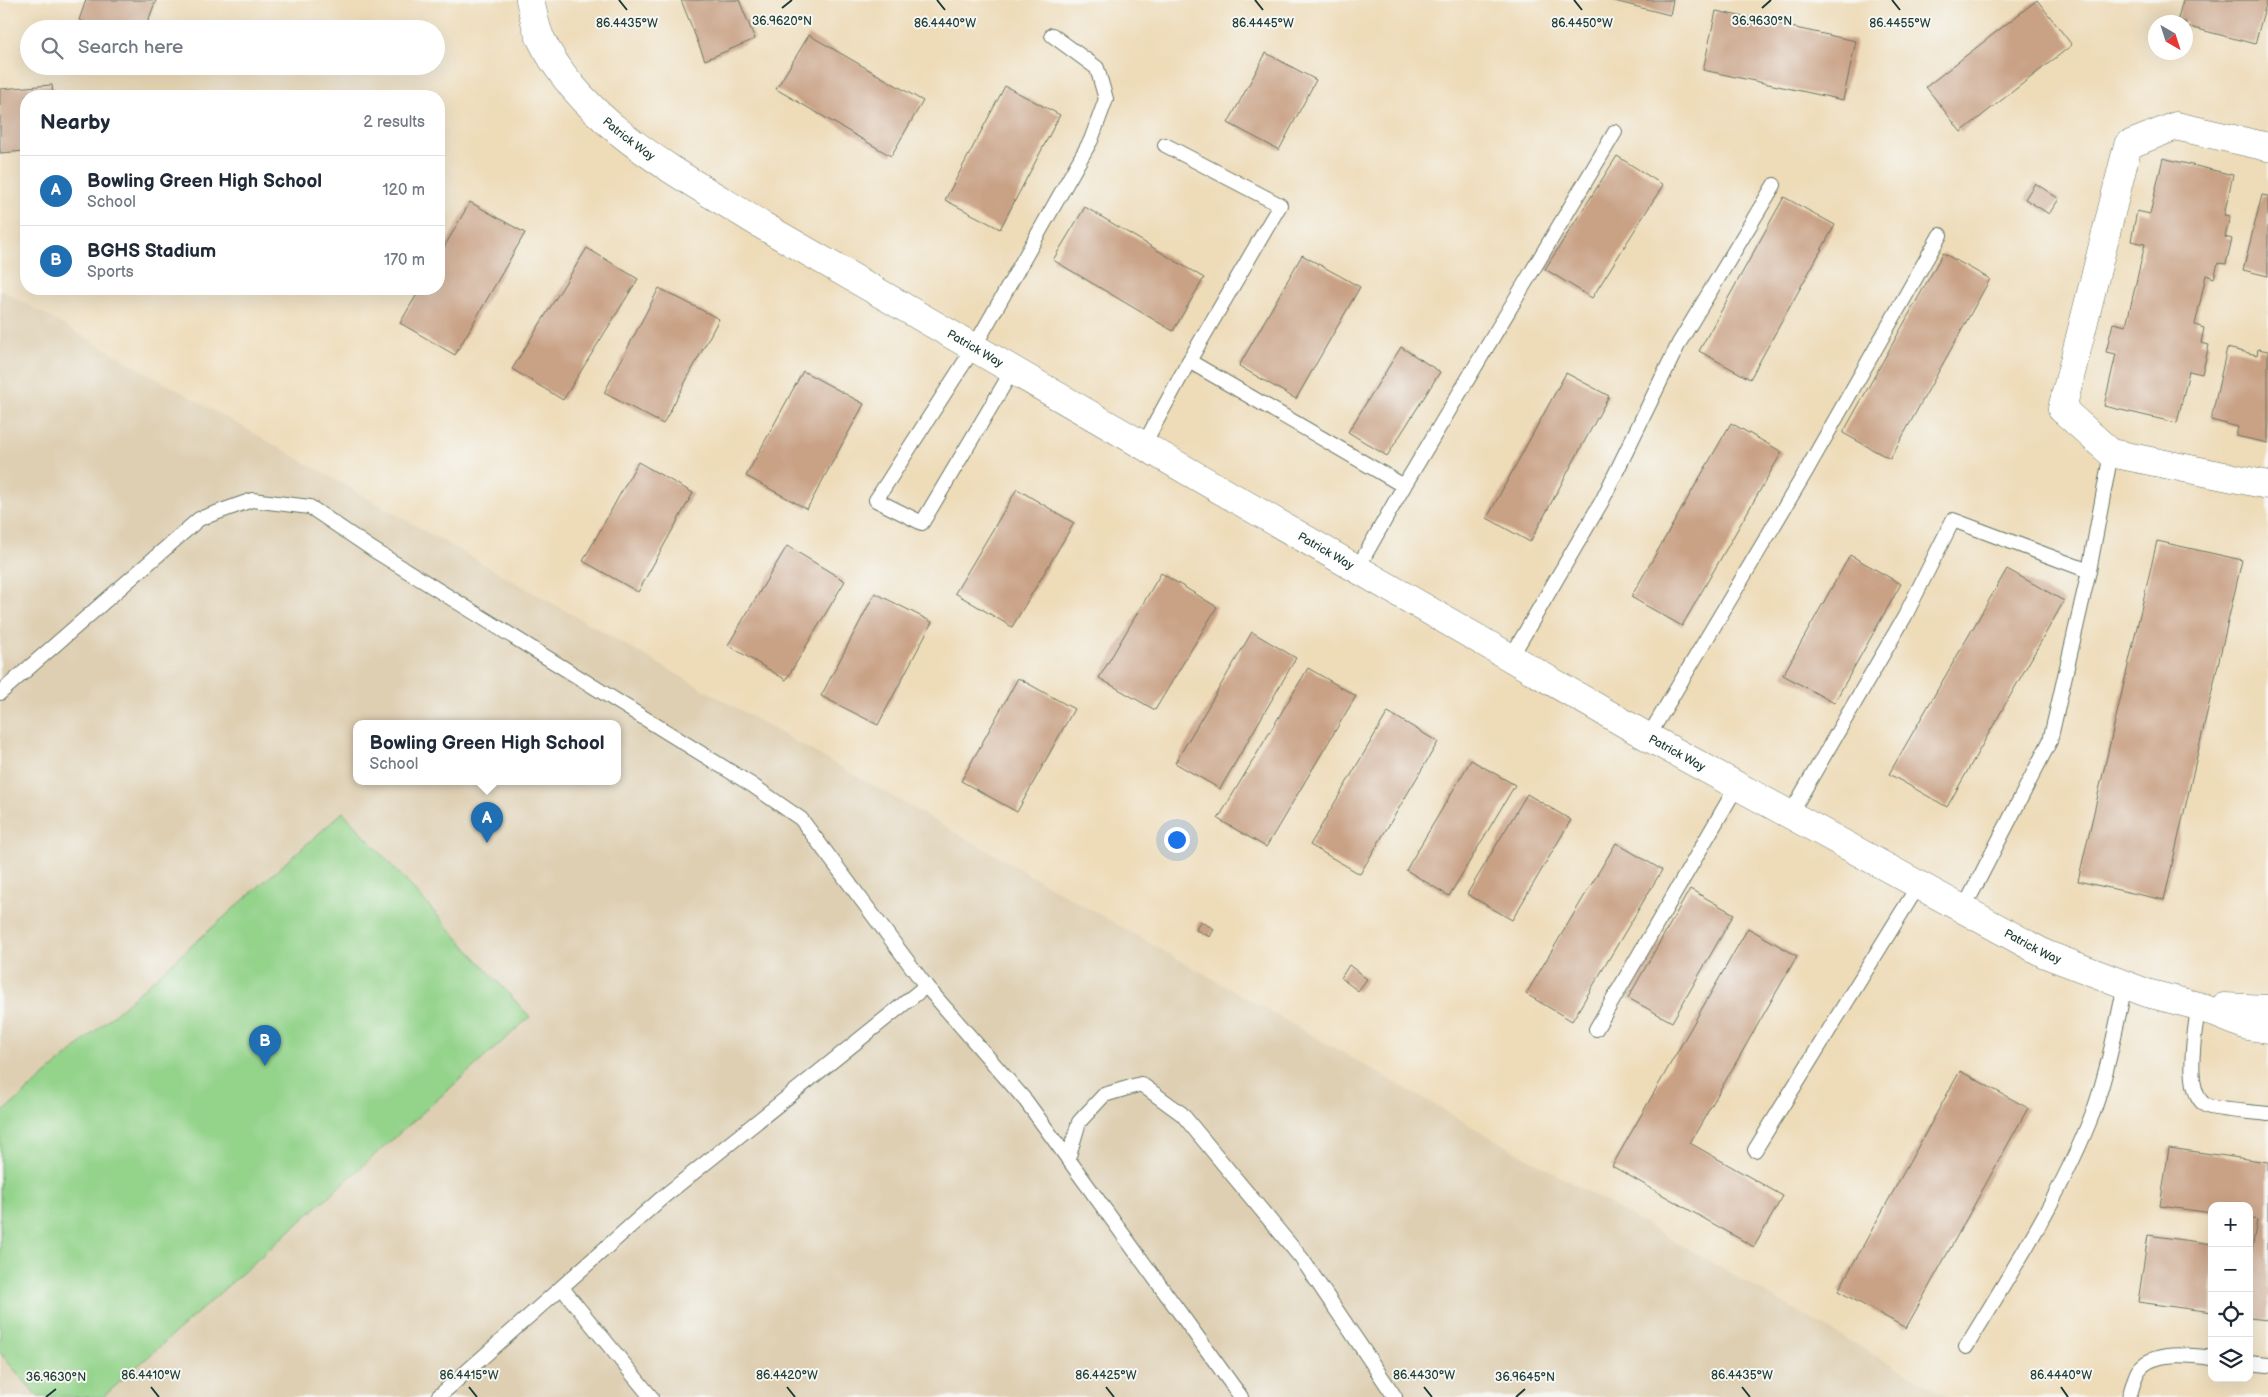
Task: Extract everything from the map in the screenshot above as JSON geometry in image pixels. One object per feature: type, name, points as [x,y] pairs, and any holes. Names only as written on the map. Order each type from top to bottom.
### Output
[{"type":"street","name":"Patrick Way","points":[[530,0],[539,34],[550,55],[578,95],[616,129],[659,161],[760,224],[972,349],[1648,736],[1790,816],[2045,954],[2125,985],[2198,1006],[2247,1026],[2268,1029]]},
{"type":"street","points":[[2268,147],[2176,126],[2128,145],[2062,409],[2111,453],[2268,485]]},
{"type":"street","name":"Patrick Way","points":[[2198,1006],[2268,1009]]},
{"type":"lane","points":[[1012,371],[922,523],[876,500],[972,349],[1091,140],[1106,99],[1097,68],[1052,35]]},
{"type":"lane","points":[[1357,569],[1404,486],[1615,132]]},
{"type":"lane","points":[[1143,446],[1189,361],[1280,205],[1164,145]]},
{"type":"lane","points":[[1511,657],[1602,501],[1679,344],[1774,185]]},
{"type":"lane","points":[[1648,736],[1805,473],[1940,235]]},
{"type":"lane","points":[[1189,361],[1404,486]]},
{"type":"lane","points":[[1963,910],[2050,741],[2089,571],[2111,453]]},
{"type":"lane","points":[[0,693],[199,519],[252,500],[310,507],[372,549],[752,785],[801,819],[926,986],[1026,1100],[1241,1397]]},
{"type":"lane","points":[[1790,816],[1906,616],[1952,520],[2089,571]]},
{"type":"lane","points":[[1596,1030],[1737,786]]},
{"type":"lane","points":[[1756,1150],[1918,886]]},
{"type":"lane","points":[[1966,1347],[2068,1169],[2094,1110],[2108,1063],[2125,985]]},
{"type":"lane","points":[[438,1397],[663,1197],[926,986]]},
{"type":"lane","points":[[2198,1006],[2192,1075],[2197,1095],[2207,1106],[2268,1114]]},
{"type":"lane","points":[[1068,1159],[1079,1122],[1104,1095],[1141,1084],[1182,1114],[1302,1259],[1395,1397]]},
{"type":"lane","points":[[562,1288],[651,1397]]},
{"type":"lane","points":[[2129,1397],[2138,1370],[2159,1356],[2191,1355],[2208,1357]]},
{"type":"lane","points":[[2253,1364],[2268,1366]]},
{"type":"shaded area","points":[[0,289],[1948,1397],[0,1397]]},
{"type":"green space","points":[[343,812],[530,1017],[103,1397],[38,1397],[0,1353],[0,1115]]},
{"type":"building","points":[[86,0],[156,0],[148,20],[79,20]]},
{"type":"building","points":[[681,0],[739,0],[755,39],[705,60]]},
{"type":"building","points":[[1610,0],[1673,0],[1670,15]]},
{"type":"building","points":[[2037,0],[2072,45],[1961,132],[1926,87]]},
{"type":"building","points":[[2183,0],[2267,0],[2255,44],[2193,28],[2193,15],[2179,15]]},
{"type":"building","points":[[1716,11],[1856,41],[1843,100],[1703,70]]},
{"type":"building","points":[[809,35],[923,101],[891,156],[776,89]]},
{"type":"building","points":[[1266,53],[1316,80],[1279,150],[1228,123]]},
{"type":"building","points":[[52,85],[52,90],[20,90],[20,151],[0,153],[0,89]]},
{"type":"building","points":[[1005,86],[1060,115],[1000,229],[945,200]]},
{"type":"building","points":[[1617,156],[1663,185],[1592,298],[1545,269]]},
{"type":"building","points":[[2163,158],[2233,175],[2224,215],[2230,216],[2225,237],[2232,239],[2226,264],[2218,263],[2214,278],[2206,275],[2195,325],[2204,328],[2201,343],[2209,345],[2202,374],[2189,371],[2177,423],[2104,406],[2116,354],[2106,352],[2113,323],[2126,326],[2145,244],[2131,241],[2137,211],[2150,214]]},
{"type":"building","points":[[2035,183],[2059,199],[2049,214],[2025,199]]},
{"type":"building","points":[[2262,195],[2268,196],[2268,276],[2243,270]]},
{"type":"building","points":[[1784,197],[1835,225],[1750,379],[1699,351]]},
{"type":"building","points":[[470,202],[525,233],[455,355],[400,323],[416,295],[445,295],[445,246]]},
{"type":"building","points":[[1085,207],[1204,278],[1173,331],[1053,260]]},
{"type":"building","points":[[587,248],[638,279],[563,400],[512,369]]},
{"type":"building","points":[[1943,253],[1990,279],[1890,459],[1843,433]]},
{"type":"building","points":[[1302,255],[1360,287],[1296,399],[1239,366]]},
{"type":"building","points":[[659,288],[719,319],[663,424],[604,393]]},
{"type":"building","points":[[1401,347],[1440,372],[1387,456],[1348,432]]},
{"type":"building","points":[[2227,348],[2257,355],[2258,349],[2268,351],[2268,443],[2236,436],[2238,427],[2211,420]]},
{"type":"building","points":[[803,371],[864,404],[807,509],[746,476]]},
{"type":"building","points":[[1566,373],[1609,396],[1530,542],[1487,518]]},
{"type":"building","points":[[1731,423],[1782,452],[1682,626],[1631,597]]},
{"type":"building","points":[[638,462],[693,493],[638,592],[583,561]]},
{"type":"building","points":[[1017,489],[1074,523],[1012,627],[955,593]]},
{"type":"building","points":[[2157,541],[2242,560],[2164,900],[2078,881]]},
{"type":"building","points":[[787,546],[845,581],[786,680],[728,645]]},
{"type":"building","points":[[1850,555],[1901,584],[1834,703],[1783,675]]},
{"type":"building","points":[[2007,569],[2064,601],[1947,807],[1889,774]]},
{"type":"building","points":[[1161,573],[1217,607],[1155,710],[1099,678]]},
{"type":"building","points":[[875,593],[932,622],[878,725],[821,696]]},
{"type":"building","points":[[1252,632],[1296,658],[1220,789],[1175,763]]},
{"type":"building","points":[[1308,668],[1356,696],[1266,847],[1218,819]]},
{"type":"building","points":[[1018,678],[1074,709],[1017,812],[961,781]]},
{"type":"building","points":[[1388,712],[1438,742],[1360,874],[1310,845]]},
{"type":"building","points":[[1471,760],[1515,785],[1449,896],[1406,870]]},
{"type":"building","points":[[1527,794],[1571,820],[1512,920],[1467,894]]},
{"type":"building","points":[[1616,843],[1662,870],[1572,1021],[1526,994]]},
{"type":"building","points":[[1690,889],[1734,914],[1672,1022],[1628,998]]},
{"type":"building","points":[[1200,921],[1214,929],[1210,937],[1196,930]]},
{"type":"building","points":[[1748,928],[1797,956],[1690,1143],[1783,1196],[1754,1247],[1612,1166]]},
{"type":"building","points":[[1349,965],[1367,979],[1358,991],[1341,978]]},
{"type":"building","points":[[1960,1071],[2028,1108],[1906,1328],[1838,1291]]},
{"type":"building","points":[[2169,1148],[2268,1162],[2268,1320],[2253,1318],[2253,1244],[2257,1220],[2253,1219],[2253,1202],[2208,1202],[2208,1212],[2160,1206]]},
{"type":"building","points":[[2148,1235],[2208,1243],[2208,1311],[2138,1302]]},
{"type":"place","name":"Bowling Green High School","points":[[487,843]]},
{"type":"place","name":"BGHS Stadium","points":[[265,1066]]}]
